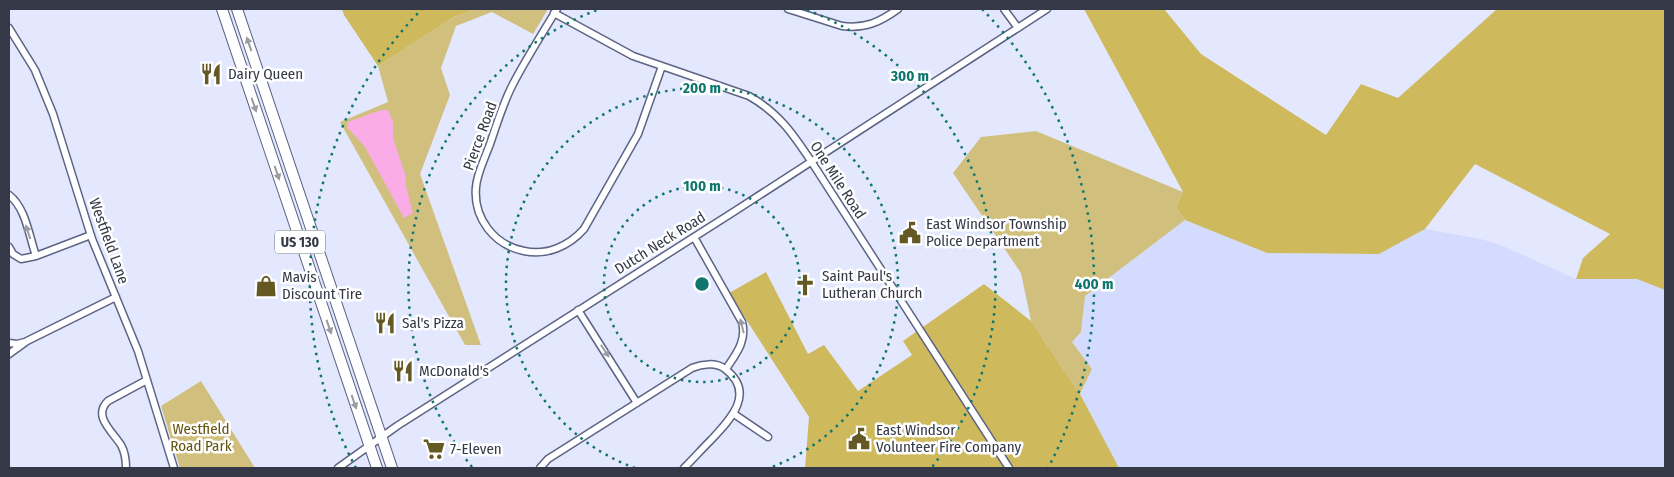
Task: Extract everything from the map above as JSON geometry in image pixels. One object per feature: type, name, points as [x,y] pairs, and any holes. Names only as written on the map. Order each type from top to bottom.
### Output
[{"type":"highway","name":"US 130","points":[[222,9],[377,468]]},
{"type":"highway","name":"US 130","points":[[237,9],[392,468]]},
{"type":"street","points":[[788,9],[851,28],[867,26],[890,11],[898,9]]},
{"type":"street","points":[[1004,9],[1018,28]]},
{"type":"street","name":"Dutch Neck Road","points":[[338,468],[381,437],[1047,9]]},
{"type":"street","name":"Pierce Road","points":[[555,11],[513,84],[478,176],[476,196],[480,216],[493,234],[509,246],[528,252],[546,252],[564,246],[584,229],[638,134],[662,66]]},
{"type":"street","name":"One Mile Road","points":[[555,11],[619,50],[742,93],[762,103],[783,121],[812,161],[1009,468]]},
{"type":"street","name":"Westfield Lane","points":[[9,28],[27,57],[53,114],[91,235],[147,380],[174,468]]},
{"type":"street","points":[[262,127],[275,123]]},
{"type":"street","points":[[9,195],[20,207],[36,256]]},
{"type":"street","points":[[9,247],[13,254],[22,259],[36,256],[91,235]]},
{"type":"street","points":[[694,237],[744,328],[741,346],[726,369]]},
{"type":"street","points":[[9,354],[27,342],[116,297]]},
{"type":"street","points":[[578,310],[637,403]]},
{"type":"street","points":[[9,343],[27,342]]},
{"type":"street","points":[[540,468],[548,459],[696,366],[713,365],[726,369],[738,387],[739,402],[734,414],[684,468]]},
{"type":"street","points":[[126,468],[126,460],[121,445],[105,424],[102,412],[108,401],[147,380]]},
{"type":"street","points":[[734,414],[768,437]]},
{"type":"shaded area","points":[[342,9],[476,9],[454,17],[378,66],[344,15]]},
{"type":"shaded area","points":[[1084,9],[1164,9],[1201,54],[1326,135],[1361,84],[1398,98],[1497,9],[1665,9],[1665,290],[1637,279],[1576,279],[1583,258],[1610,234],[1475,164],[1425,229],[1379,254],[1267,253],[1185,220],[1176,207],[1183,192]]},
{"type":"shaded area","points":[[381,110],[388,110],[393,122],[393,138],[405,174],[413,213],[404,218],[365,147],[347,127],[348,122]]},
{"type":"shaded area","points":[[1185,220],[1267,253],[1379,254],[1425,229],[1481,239],[1503,246],[1576,279],[1637,279],[1665,290],[1665,468],[1118,468],[1080,394],[1092,369],[1072,342],[1081,332],[1085,296]]},
{"type":"shaded area","points":[[766,272],[808,354],[824,345],[858,391],[912,355],[903,341],[984,284],[1031,321],[1080,394],[1119,468],[805,468],[809,417],[729,293]]},
{"type":"green space","points":[[476,9],[548,9],[533,34],[492,12],[456,26],[441,68],[450,95],[420,174],[481,345],[465,345],[340,122],[388,102],[378,66],[454,17]]},
{"type":"green space","points":[[1036,131],[1183,192],[1176,207],[1185,220],[1085,296],[1081,332],[1072,342],[1092,369],[1080,394],[1031,321],[1021,273],[953,173],[981,137]]},
{"type":"green space","name":"Westfield Road Park","points":[[201,381],[255,468],[180,468],[161,406]]},
{"type":"place","name":"Dairy Queen","points":[[211,74]]},
{"type":"place","name":"East Windsor Township Police Department","points":[[910,233]]},
{"type":"place","name":"Saint Paul's Lutheran Church","points":[[805,285]]},
{"type":"place","name":"Mavis Discount Tire","points":[[266,286]]},
{"type":"place","name":"Sal's Pizza","points":[[385,323]]},
{"type":"place","name":"McDonald's","points":[[403,371]]},
{"type":"place","name":"East Windsor Volunteer Fire Company","points":[[859,439]]},
{"type":"place","name":"7-Eleven","points":[[434,449]]}]
